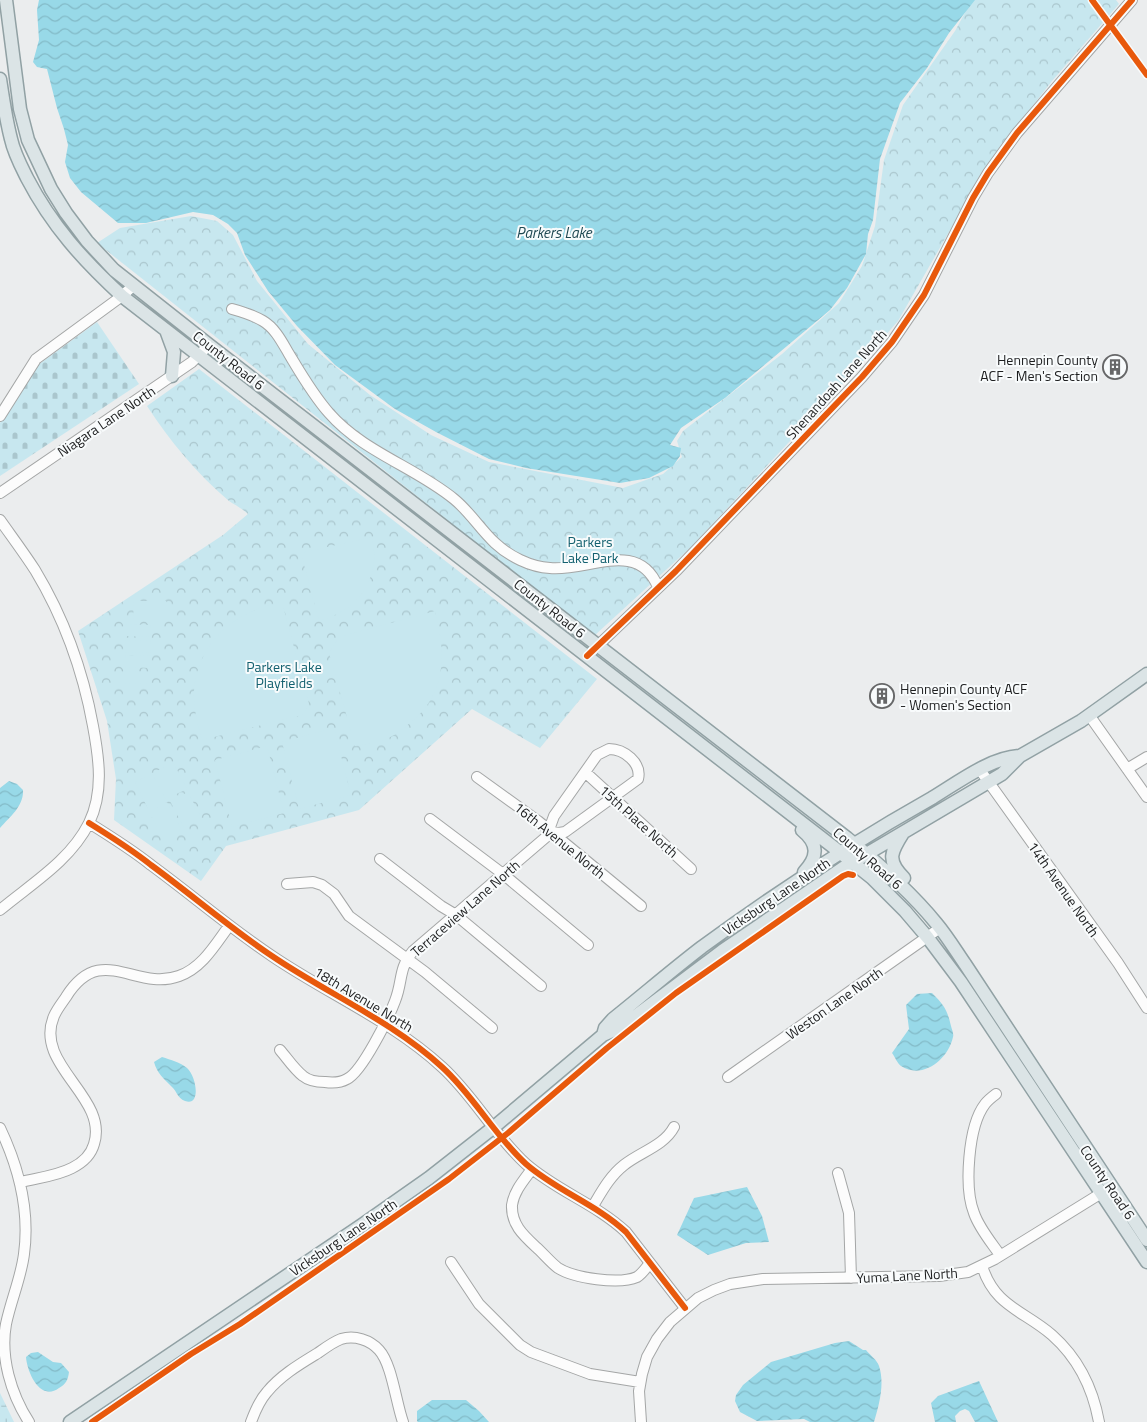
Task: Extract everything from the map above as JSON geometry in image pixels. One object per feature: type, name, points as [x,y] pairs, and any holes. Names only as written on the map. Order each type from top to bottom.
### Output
[{"type":"main road","name":"County Road 6","points":[[6,0],[20,109],[28,140],[39,165],[66,213],[87,241],[114,270],[854,844],[899,883],[938,926],[965,964],[1107,1190],[1147,1262]]},
{"type":"main road","name":"County Road 6","points":[[0,79],[11,141],[21,166],[57,228],[94,270],[122,296],[166,331],[751,783],[887,891],[928,938],[1107,1190],[1147,1240]]},
{"type":"main road","points":[[166,331],[174,352],[172,376]]},
{"type":"main road","name":"Vicksburg Lane North","points":[[70,1422],[429,1178],[494,1128],[603,1035],[621,1027],[722,951],[852,862],[1007,770],[1020,756],[1089,715],[1147,674]]},
{"type":"main road","name":"Vicksburg Lane North","points":[[603,1035],[613,1019],[668,974],[790,886],[854,844],[980,770],[1004,758],[1020,756]]},
{"type":"main road","points":[[751,783],[762,799],[808,835],[814,845],[812,864],[790,886]]},
{"type":"main road","points":[[903,831],[893,849],[891,858],[893,866],[928,906],[938,926]]},
{"type":"street","name":"Shenandoah Lane North","points":[[587,656],[658,587],[862,377],[892,342],[924,295],[973,198],[988,173],[1017,132],[1112,26],[1132,0]]},
{"type":"street","points":[[0,416],[36,359],[122,296],[134,285]]},
{"type":"street","points":[[232,309],[246,312],[265,322],[276,333],[314,395],[345,429],[370,447],[454,499],[497,545],[514,556],[532,564],[550,568],[614,560],[630,561],[642,566],[650,573],[656,580],[658,587]]},
{"type":"street","name":"Niagara Lane North","points":[[0,493],[172,376],[209,345]]},
{"type":"street","points":[[0,520],[35,570],[69,640],[90,706],[100,772],[95,806],[89,823],[80,837],[59,861],[0,910]]},
{"type":"street","points":[[1089,715],[1147,797]]},
{"type":"street","points":[[616,749],[634,762],[640,773],[634,783],[565,832],[552,832],[550,827],[551,821],[585,772],[602,751],[616,749]]},
{"type":"street","points":[[1127,769],[1147,756]]},
{"type":"street","name":"14th Avenue North","points":[[980,770],[1118,963],[1147,1008]]},
{"type":"street","name":"15th Place North","points":[[585,772],[691,869]]},
{"type":"street","name":"16th Avenue North","points":[[477,777],[552,832],[641,906]]},
{"type":"street","points":[[430,819],[503,874],[588,945]]},
{"type":"street","name":"18th Avenue North","points":[[89,823],[152,865],[229,926],[312,982],[384,1024],[420,1048],[464,1090],[494,1128],[532,1169],[593,1206],[626,1232],[685,1308]]},
{"type":"street","name":"Terraceview Lane North","points":[[280,1050],[303,1077],[312,1081],[341,1082],[355,1074],[395,1002],[402,969],[413,951],[552,832]]},
{"type":"street","points":[[380,859],[441,906],[456,915],[541,986]]},
{"type":"street","points":[[287,884],[313,882],[322,885],[334,894],[349,916],[440,984],[492,1028]]},
{"type":"street","points":[[21,1182],[71,1169],[88,1157],[96,1138],[97,1127],[94,1117],[62,1067],[52,1043],[51,1029],[54,1017],[74,984],[83,977],[106,969],[156,980],[178,977],[188,972],[204,959],[229,926]]},
{"type":"street","name":"Weston Lane North","points":[[728,1077],[928,938],[938,926]]},
{"type":"street","points":[[996,1094],[985,1104],[974,1130],[970,1151],[969,1194],[974,1214],[1000,1256]]},
{"type":"street","points":[[593,1206],[612,1176],[625,1164],[664,1139],[670,1134],[674,1126]]},
{"type":"street","points":[[0,1128],[11,1152],[21,1182],[25,1226],[22,1268],[6,1326],[6,1366],[17,1403],[28,1422]]},
{"type":"street","points":[[532,1169],[514,1196],[513,1216],[516,1226],[522,1235],[554,1264],[567,1272],[611,1281],[637,1277],[650,1263]]},
{"type":"street","points":[[838,1173],[850,1220],[851,1278]]},
{"type":"street","name":"Yuma Lane North","points":[[685,1308],[698,1298],[714,1290],[746,1281],[763,1279],[954,1275],[982,1266],[1000,1256],[1107,1190]]},
{"type":"street","points":[[451,1262],[479,1304],[511,1338],[525,1348],[590,1374],[640,1382]]},
{"type":"street","points":[[982,1266],[986,1278],[1001,1299],[1035,1322],[1066,1348],[1087,1382],[1099,1422]]},
{"type":"street","points":[[641,1422],[638,1392],[647,1356],[670,1322],[685,1308]]},
{"type":"street","points":[[251,1422],[265,1393],[276,1381],[341,1339],[350,1338],[368,1341],[381,1352],[385,1359],[403,1422]]},
{"type":"green space","name":"Parkers Lake Park","points":[[972,0],[1116,0],[1119,4],[1052,81],[989,162],[898,321],[834,394],[691,547],[594,636],[97,243],[120,228],[191,216],[217,221],[233,235],[257,281],[308,344],[370,395],[431,435],[489,462],[623,488],[663,474],[682,457],[677,441],[683,431],[782,354],[839,303],[862,266],[875,226],[884,160],[903,105],[955,31]]},
{"type":"green space","points":[[97,322],[139,384],[0,476],[0,423],[38,365]]},
{"type":"green space","name":"Parkers Lake Playfields","points":[[199,369],[597,679],[540,748],[472,709],[359,810],[226,846],[201,881],[114,820],[116,779],[107,721],[78,631],[223,535],[248,514],[217,491],[195,468],[174,444],[147,406]]},
{"type":"green space","points":[[372,537],[374,561],[372,573],[363,593],[340,613],[319,621],[302,557],[305,552]]},
{"type":"green space","points":[[134,601],[166,601],[166,620],[133,620]]},
{"type":"green space","points":[[282,602],[309,704],[302,715],[202,740],[195,710],[194,691],[196,677],[205,653],[212,642],[230,624],[260,608]]},
{"type":"green space","points":[[435,611],[439,627],[442,657],[441,672],[431,699],[407,726],[395,734],[382,741],[355,746],[329,653],[339,637]]},
{"type":"green space","points":[[125,624],[151,625],[150,637],[125,636]]},
{"type":"green space","points":[[125,640],[151,641],[150,653],[125,652]]},
{"type":"green space","points":[[126,655],[151,656],[151,668],[125,667]]},
{"type":"green space","points":[[125,671],[151,672],[151,684],[125,683]]},
{"type":"green space","points":[[334,728],[351,795],[299,809],[282,742]]},
{"type":"green space","points":[[267,746],[284,813],[232,827],[215,760]]},
{"type":"green space","points":[[173,762],[187,789],[168,798],[155,772]]},
{"type":"green space","points":[[152,773],[166,800],[148,809],[135,782]]},
{"type":"green space","points":[[188,792],[202,819],[184,828],[170,801]]},
{"type":"green space","points":[[167,802],[181,829],[163,838],[149,812]]},
{"type":"green space","points":[[0,1393],[14,1422],[0,1422]]},
{"type":"water","name":"Parkers Lake","points":[[39,0],[975,0],[949,33],[927,68],[900,103],[880,159],[873,220],[868,234],[866,254],[847,288],[830,310],[725,398],[681,428],[670,445],[681,448],[680,456],[673,466],[649,478],[620,483],[526,468],[489,459],[395,409],[335,365],[297,326],[268,291],[245,255],[237,233],[228,224],[213,215],[193,212],[146,223],[118,223],[81,192],[70,178],[65,162],[68,145],[47,69],[37,67],[33,62],[39,40],[37,10]]},
{"type":"water","points":[[9,781],[17,784],[23,790],[23,796],[16,811],[0,828],[0,788]]},
{"type":"water","points":[[932,993],[946,1011],[953,1037],[946,1053],[940,1060],[925,1069],[909,1070],[900,1065],[892,1053],[909,1029],[906,1005],[917,994]]},
{"type":"water","points":[[162,1057],[181,1064],[190,1072],[196,1090],[193,1100],[190,1102],[180,1098],[159,1073],[154,1062]]},
{"type":"water","points":[[747,1187],[762,1216],[769,1242],[746,1243],[708,1255],[677,1235],[694,1198]]},
{"type":"water","points":[[849,1341],[866,1350],[879,1366],[881,1387],[874,1422],[810,1422],[804,1419],[757,1421],[740,1412],[735,1401],[736,1395],[743,1385],[771,1362],[835,1343]]},
{"type":"water","points":[[38,1352],[53,1362],[61,1363],[69,1372],[67,1380],[59,1388],[46,1391],[40,1388],[32,1377],[26,1357],[31,1353]]},
{"type":"water","points":[[979,1381],[998,1422],[975,1422],[969,1411],[965,1409],[955,1416],[956,1422],[935,1422],[931,1403],[938,1396]]},
{"type":"water","points":[[432,1400],[466,1400],[489,1422],[418,1422],[417,1411]]},
{"type":"cycle path","points":[[1092,0],[1147,75]]},
{"type":"cycle path","points":[[587,656],[676,571],[862,377],[892,342],[924,295],[973,198],[988,173],[1017,133],[1132,0]]},
{"type":"cycle path","points":[[89,823],[136,854],[272,956],[381,1022],[423,1051],[453,1078],[504,1141],[526,1164],[550,1182],[602,1213],[626,1232],[685,1308]]},
{"type":"cycle path","points":[[92,1422],[191,1354],[240,1324],[449,1179],[508,1133],[607,1048],[676,993],[843,876],[853,875]]},
{"type":"place","name":"Hennepin County ACF - Men's Section","points":[[1115,367]]},
{"type":"place","name":"Hennepin County ACF - Women's Section","points":[[882,696]]}]
